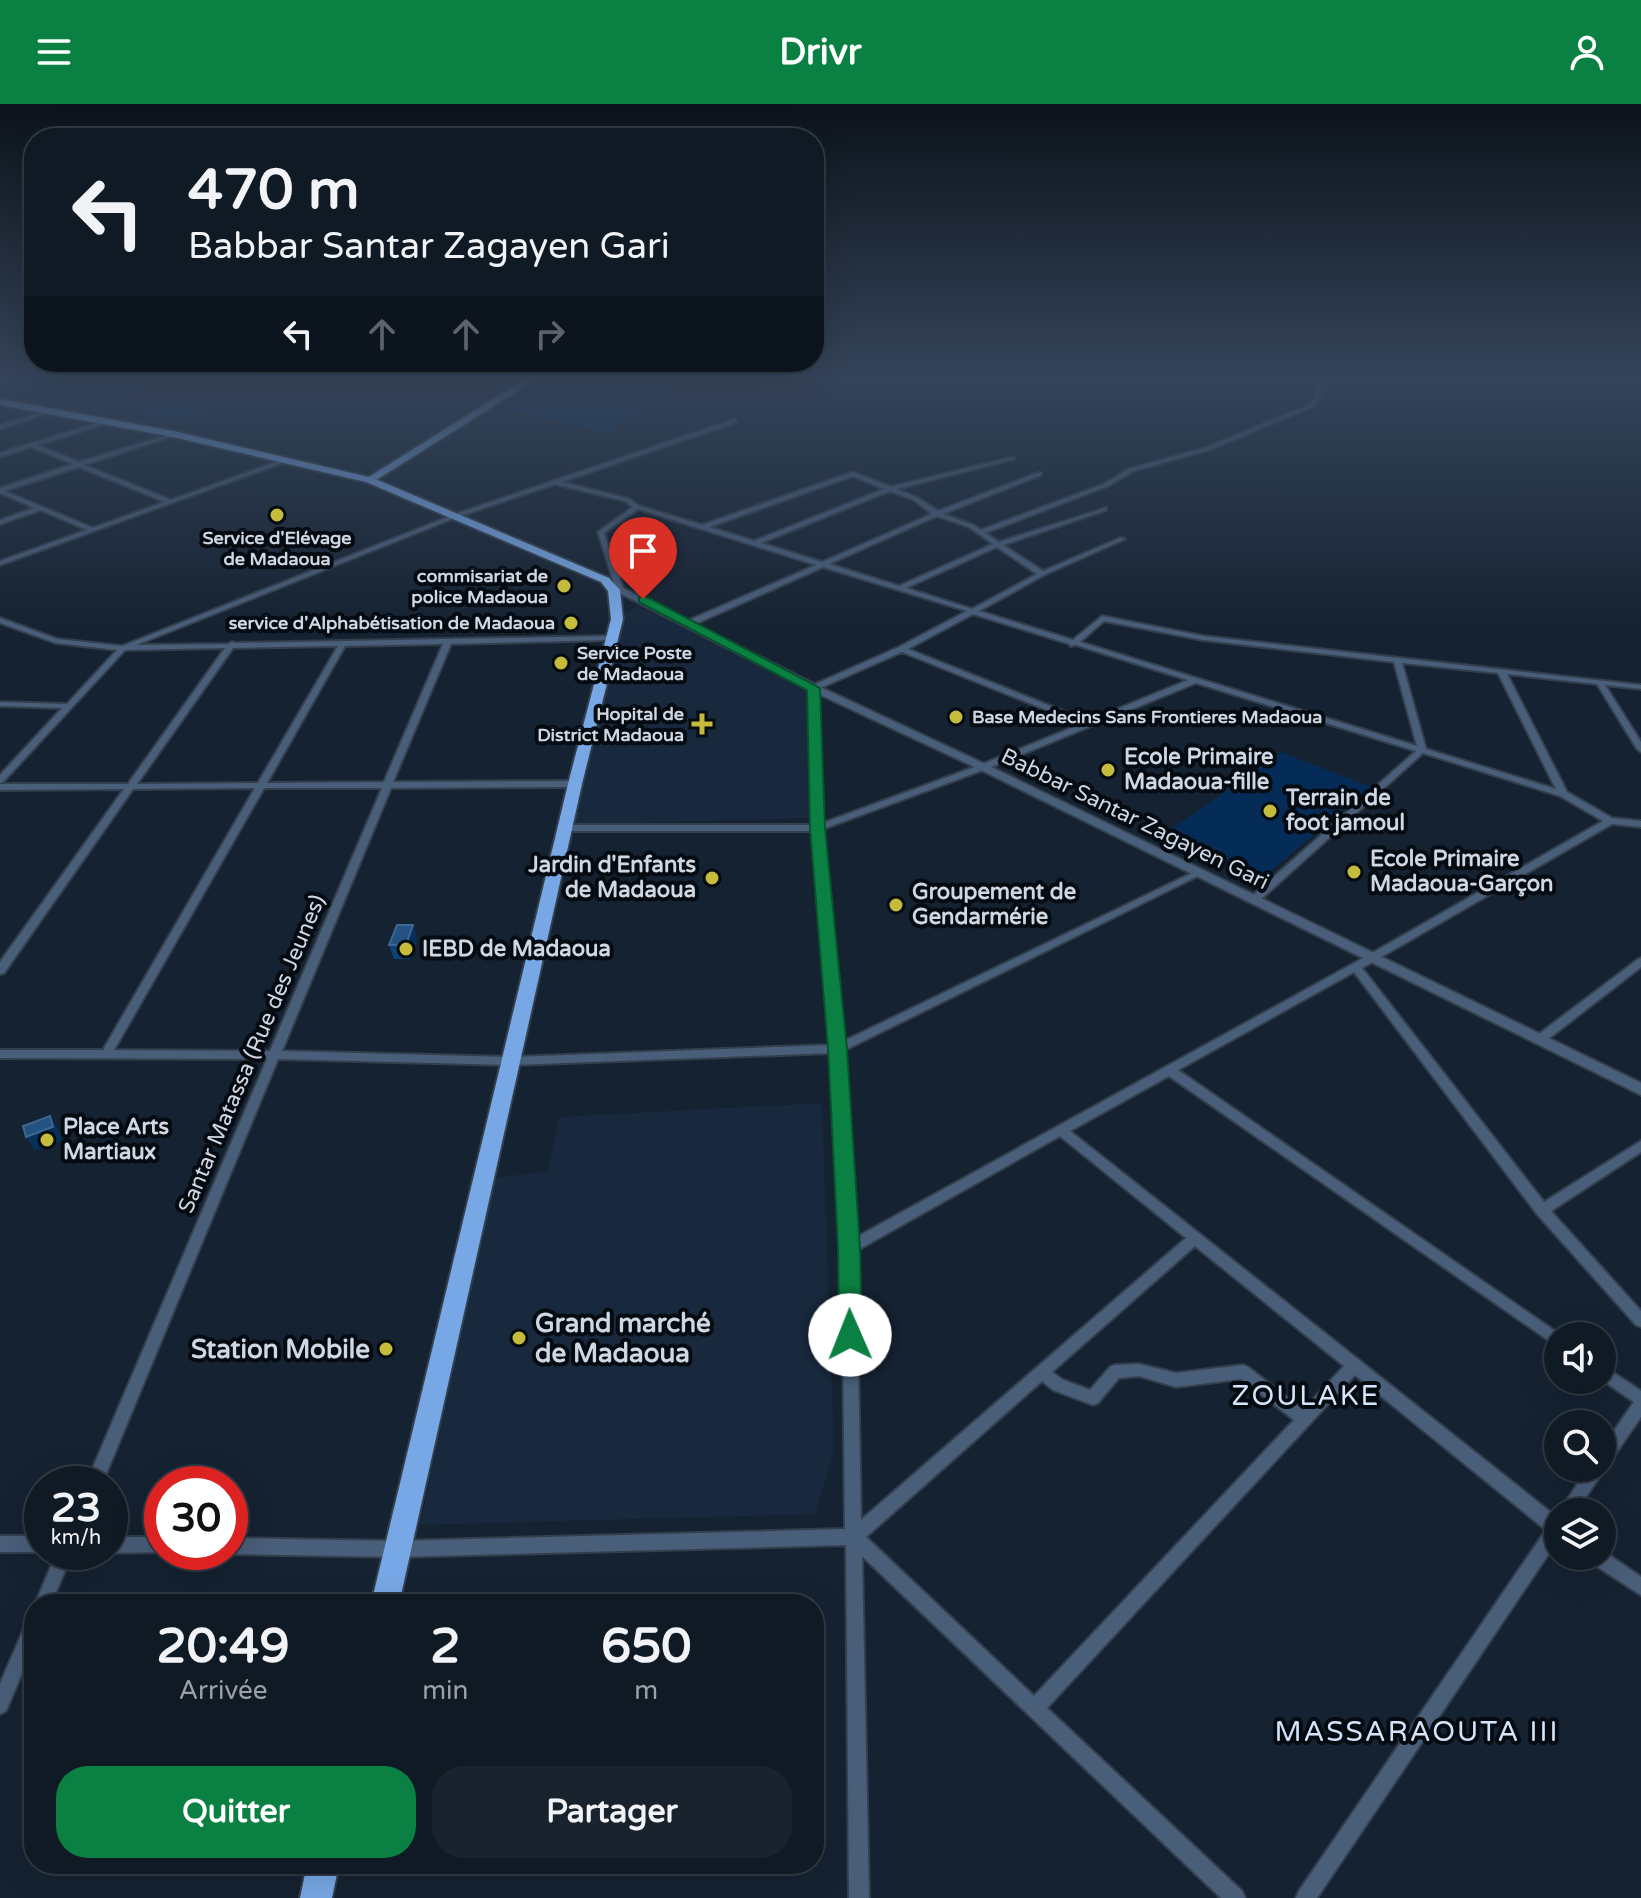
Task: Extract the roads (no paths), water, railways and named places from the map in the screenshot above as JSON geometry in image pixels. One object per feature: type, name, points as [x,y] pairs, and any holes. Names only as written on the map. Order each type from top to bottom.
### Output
[{"type":"highway","points":[[294,462],[369,480],[615,586],[617,619],[575,784],[387,1594]]},
{"type":"highway","points":[[316,1898],[321,1874]]},
{"type":"main road","points":[[369,480],[399,462]]},
{"type":"street","points":[[71,462],[171,502]]},
{"type":"street","points":[[0,491],[89,462]]},
{"type":"street","points":[[0,563],[282,462]]},
{"type":"street","points":[[0,780],[123,648],[455,516],[614,462]]},
{"type":"street","points":[[756,543],[889,489],[997,462]]},
{"type":"street","points":[[981,532],[1106,485],[1131,470],[1161,462]]},
{"type":"street","points":[[702,527],[853,474],[916,499],[937,514],[981,532],[1042,574]]},
{"type":"street","points":[[690,623],[937,514],[1039,474]]},
{"type":"street","points":[[554,482],[627,500],[637,507],[1073,644],[1563,794],[1610,821],[1641,824]]},
{"type":"street","points":[[0,491],[93,530]]},
{"type":"street","points":[[615,586],[601,532],[637,507]]},
{"type":"street","points":[[0,522],[41,508]]},
{"type":"street","points":[[900,588],[998,544],[1104,509]]},
{"type":"street","points":[[859,1898],[849,1248],[837,1049],[818,828],[814,688],[902,649],[1042,574],[1122,539]]},
{"type":"street","name":"Babbar Santar Zagayen Gari","points":[[615,586],[814,688],[983,767],[1641,1089]]},
{"type":"street","points":[[1073,644],[1102,618],[1203,638],[1641,687]]},
{"type":"street","points":[[0,620],[56,641],[123,648],[610,638]]},
{"type":"street","name":"Santar Matassa (Rue des Jeunes)","points":[[102,1466],[448,641]]},
{"type":"street","points":[[106,1055],[343,643]]},
{"type":"street","points":[[0,970],[232,644]]},
{"type":"street","points":[[902,649],[1088,724]]},
{"type":"street","points":[[1397,660],[1422,750]]},
{"type":"street","points":[[1501,671],[1563,794]]},
{"type":"street","points":[[566,828],[818,828],[983,767],[1196,680]]},
{"type":"street","points":[[1599,682],[1641,749]]},
{"type":"street","points":[[0,704],[67,706]]},
{"type":"street","points":[[1254,900],[1422,750]]},
{"type":"street","points":[[0,787],[575,784]]},
{"type":"street","points":[[849,1248],[1356,967],[1610,821]]},
{"type":"street","points":[[0,1054],[276,1055],[513,1061],[837,1049],[1199,873]]},
{"type":"street","points":[[1539,1040],[1641,962]]},
{"type":"street","points":[[1356,967],[1542,1210],[1641,1321]]},
{"type":"street","points":[[1169,1070],[1544,1331]]},
{"type":"street","points":[[1061,1130],[1544,1517]]},
{"type":"street","points":[[1542,1210],[1641,1146]]},
{"type":"street","points":[[248,1546],[398,1549],[854,1537],[1195,1238]]},
{"type":"street","points":[[1034,1709],[1354,1366]]},
{"type":"street","points":[[1042,1373],[1058,1385],[1093,1398],[1115,1372],[1139,1370],[1176,1380],[1243,1372],[1304,1419]]},
{"type":"street","points":[[1616,1383],[1641,1402],[1616,1440]]},
{"type":"street","points":[[854,1537],[1235,1898]]},
{"type":"street","points":[[0,1544],[24,1544]]},
{"type":"street","points":[[1306,1898],[1544,1549]]},
{"type":"street","points":[[47,1594],[57,1570]]},
{"type":"street","points":[[1616,1570],[1641,1587]]},
{"type":"street","points":[[0,1705],[24,1649]]},
{"type":"place","name":"Service d'Elévage de Madaoua","points":[[277,515]]},
{"type":"place","name":"commisariat de police Madaoua","points":[[564,586]]},
{"type":"place","name":"service d'Alphabétisation de Madaoua","points":[[571,623]]},
{"type":"place","name":"Service Poste de Madaoua","points":[[561,663]]},
{"type":"place","name":"Base Medecins Sans Frontieres Madaoua","points":[[956,717]]},
{"type":"place","name":"Hopital de District Madaoua","points":[[702,724]]},
{"type":"place","name":"Ecole Primaire Madaoua-fille","points":[[1108,770]]},
{"type":"place","name":"Terrain de foot jamoul","points":[[1270,811]]},
{"type":"place","name":"Ecole Primaire Madaoua-Garçon","points":[[1354,872]]},
{"type":"place","name":"Jardin d'Enfants de Madaoua","points":[[712,878]]},
{"type":"place","name":"Groupement de Gendarmérie","points":[[896,905]]},
{"type":"place","name":"IEBD de Madaoua","points":[[406,949]]},
{"type":"place","name":"Place Arts Martiaux","points":[[47,1140]]},
{"type":"place","name":"Grand marché de Madaoua","points":[[519,1338]]},
{"type":"place","name":"Station Mobile","points":[[386,1349]]},
{"type":"district","name":"ZOULAKE","points":[[1306,1396]]},
{"type":"district","name":"MASSARAOUTA III","points":[[1417,1732]]}]
